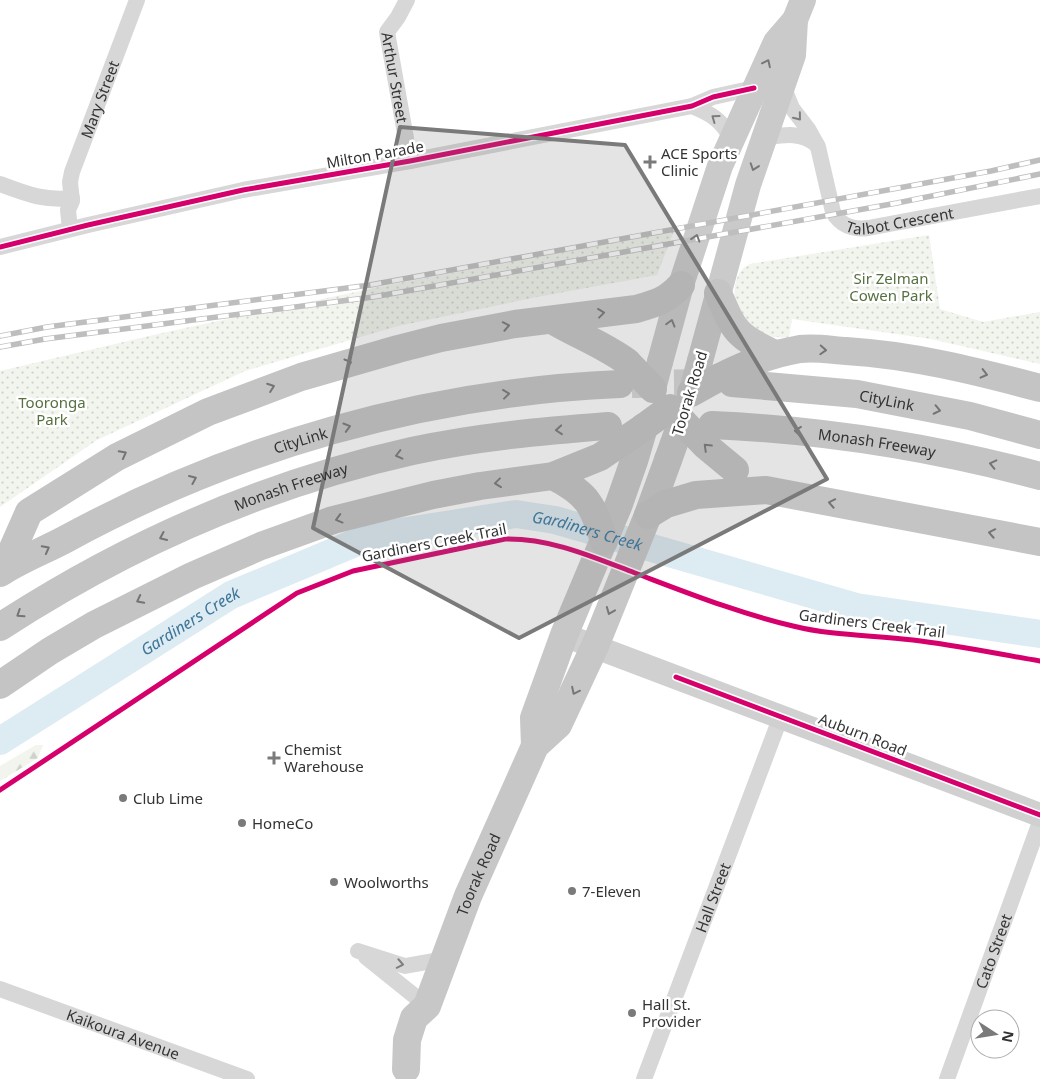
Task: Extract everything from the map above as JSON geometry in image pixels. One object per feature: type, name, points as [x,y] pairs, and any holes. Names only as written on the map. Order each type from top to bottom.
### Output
[{"type":"highway","points":[[2,572],[29,512],[117,457],[208,412],[301,376],[390,351],[441,338],[515,324],[636,309],[669,298],[682,285]]},
{"type":"highway","points":[[718,293],[729,319],[737,331],[750,342],[762,358]]},
{"type":"highway","points":[[552,320],[582,337],[600,344],[623,373],[674,403],[729,481]]},
{"type":"highway","points":[[674,403],[762,358],[803,349],[867,352],[962,368],[1040,388]]},
{"type":"highway","name":"CityLink","points":[[2,572],[124,508],[240,460],[308,438],[396,414],[454,402],[551,388],[623,373]]},
{"type":"highway","name":"CityLink","points":[[732,383],[857,394],[970,416],[1040,435]]},
{"type":"highway","name":"Toorak Road","points":[[535,746],[534,718],[564,635],[632,468],[644,427],[674,403]]},
{"type":"highway","name":"Toorak Road","points":[[404,1074],[407,1040],[414,1018],[427,1006],[485,856],[535,746],[558,725],[595,646],[624,575],[648,515],[674,403]]},
{"type":"highway","name":"Monash Freeway","points":[[712,424],[796,430],[844,436],[958,456],[1040,476]]},
{"type":"highway","name":"Monash Freeway","points":[[0,627],[64,587],[149,543],[249,499],[299,482],[403,454],[458,443],[502,436],[608,426]]},
{"type":"highway","points":[[0,686],[50,651],[94,625],[192,576],[261,546],[333,520],[433,495],[550,476],[600,457],[644,427]]},
{"type":"highway","points":[[550,476],[574,488],[588,501],[595,512],[599,553]]},
{"type":"highway","points":[[648,515],[666,504],[696,495],[729,481],[766,490],[1040,542]]},
{"type":"main road","name":"Toorak Road","points":[[674,403],[700,361],[748,185],[793,55],[799,10]]},
{"type":"main road","name":"Toorak Road","points":[[674,403],[660,362],[710,195],[754,88],[776,42],[799,10]]},
{"type":"main road","name":"Auburn Road","points":[[564,635],[1040,815]]},
{"type":"street","name":"Mary Street","points":[[70,229],[68,210],[72,199],[70,182],[72,172],[137,0]]},
{"type":"street","name":"Arthur Street","points":[[407,0],[387,32],[410,160]]},
{"type":"street","name":"Talbot Crescent","points":[[783,86],[792,108],[808,129],[817,145],[833,212],[838,219],[852,228],[868,228],[1040,196]]},
{"type":"street","name":"Milton Parade","points":[[0,247],[70,229],[243,190],[692,106],[712,97],[754,88]]},
{"type":"street","points":[[692,106],[716,117],[725,126],[732,139]]},
{"type":"street","points":[[764,138],[795,135],[808,138],[817,145]]},
{"type":"street","points":[[0,184],[39,198],[49,200],[72,199],[80,206],[88,225]]},
{"type":"street","name":"Hall Street","points":[[644,1079],[781,716]]},
{"type":"street","name":"Cato Street","points":[[947,1079],[1040,822]]},
{"type":"street","points":[[427,1006],[358,951],[406,966],[444,959]]},
{"type":"street","name":"Kaikoura Avenue","points":[[0,989],[247,1079]]},
{"type":"highlighted area","points":[[400,127],[625,145],[827,479],[519,638],[313,528]]},
{"type":"green space","name":"Tooronga Park","points":[[674,231],[657,275],[537,297],[398,326],[245,371],[97,440],[0,507],[0,371],[162,333],[384,286]]},
{"type":"green space","name":"Sir Zelman Cowen Park","points":[[929,235],[940,309],[983,322],[1040,312],[1040,364],[931,339],[792,319],[789,338],[768,336],[748,324],[741,317],[737,309],[734,292],[738,275],[750,264]]},
{"type":"green space","points":[[36,745],[43,745],[38,758],[0,781],[0,766]]},
{"type":"waterway","name":"Gardiners Creek","points":[[0,741],[231,595],[369,537],[516,514],[555,520],[856,607],[1040,634]]},
{"type":"tunnel","points":[[632,384],[716,383]]},
{"type":"railway","points":[[0,336],[47,327],[370,285],[991,171],[1040,160]]},
{"type":"railway","points":[[0,347],[45,339],[373,297],[897,203],[1040,174]]},
{"type":"cycle path","points":[[0,247],[243,190],[410,161],[692,106],[713,97],[754,88]]},
{"type":"cycle path","name":"Gardiners Creek Trail","points":[[0,790],[297,593],[353,571],[505,539],[539,542],[572,550],[713,602],[793,626],[838,634],[929,642],[1040,661]]},
{"type":"cycle path","points":[[676,677],[1040,815]]},
{"type":"place","name":"ACE Sports Clinic","points":[[650,162]]},
{"type":"place","name":"Chemist Warehouse","points":[[274,758]]},
{"type":"place","name":"Club Lime","points":[[123,798]]},
{"type":"place","name":"HomeCo","points":[[242,823]]},
{"type":"place","name":"Woolworths","points":[[334,882]]},
{"type":"place","name":"7-Eleven","points":[[572,891]]},
{"type":"place","name":"Hall St. Provider","points":[[632,1013]]}]
